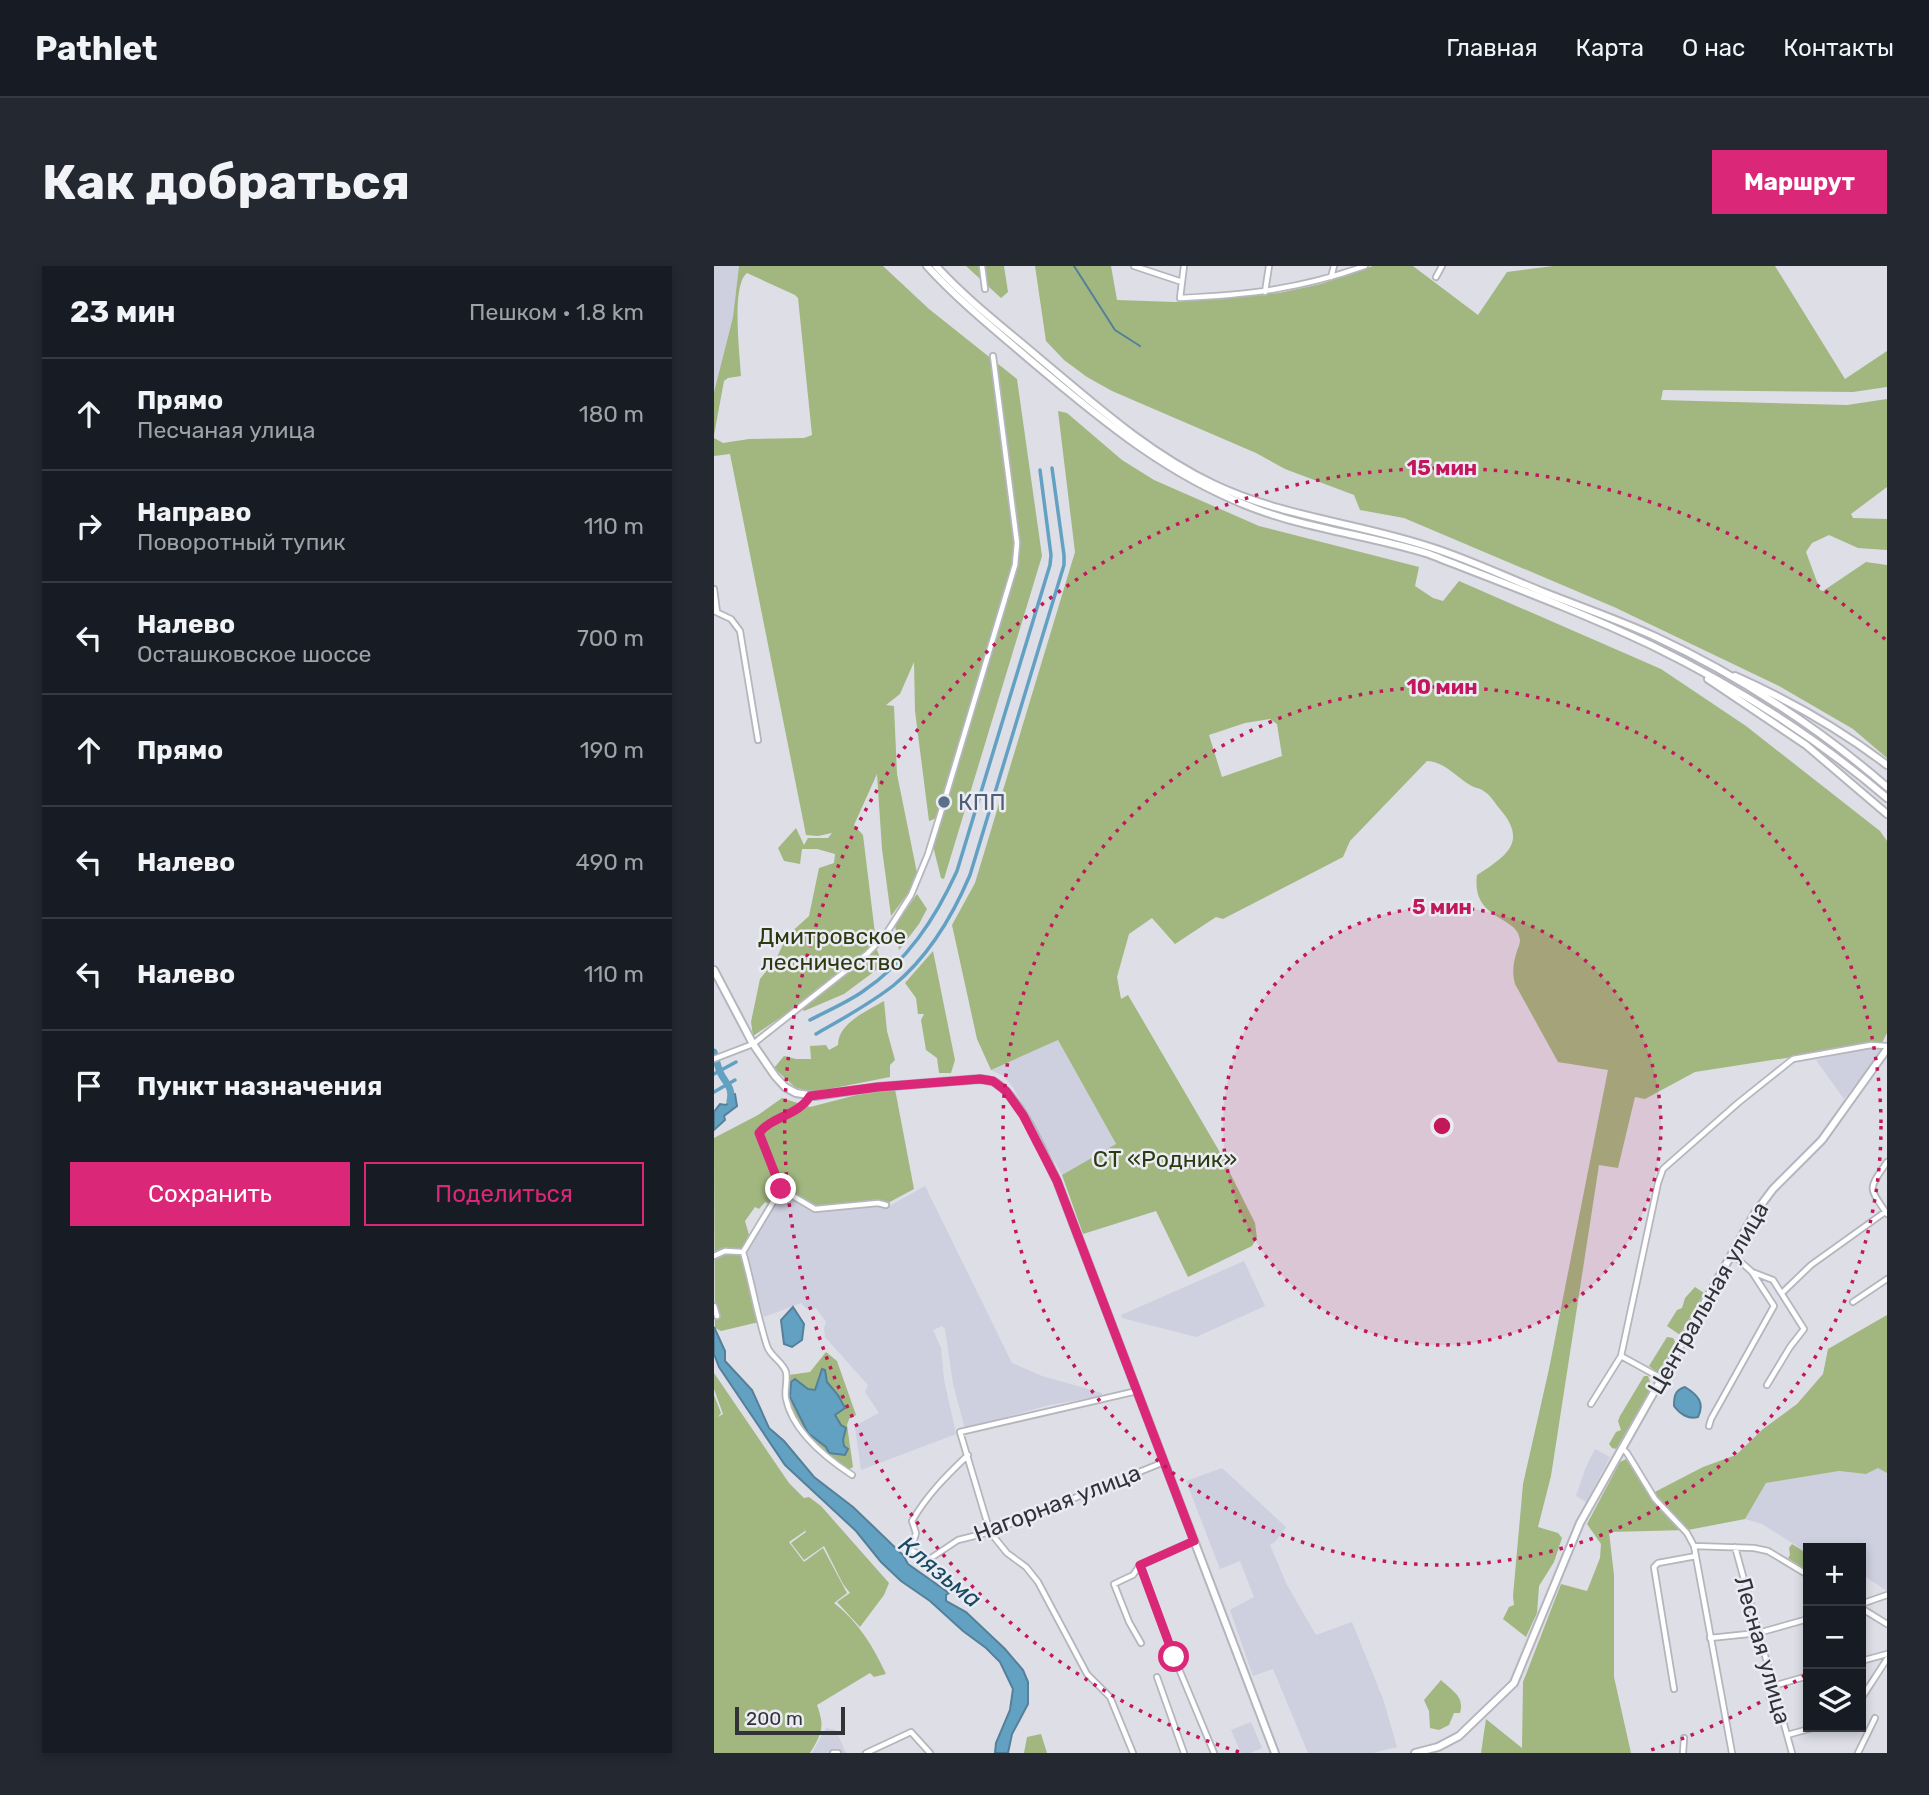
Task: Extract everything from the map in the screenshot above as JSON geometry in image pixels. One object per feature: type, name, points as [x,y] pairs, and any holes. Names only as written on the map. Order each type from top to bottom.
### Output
[{"type":"main road","points":[[927,266],[971,308],[1127,439],[1174,470],[1213,491],[1260,510],[1429,554],[1647,643],[1769,711],[1827,750],[1887,798]]},
{"type":"main road","points":[[936,266],[975,303],[1131,434],[1176,464],[1213,484],[1261,503],[1431,547],[1655,637],[1809,713],[1887,765]]},
{"type":"main road","points":[[1674,657],[1807,745],[1887,814]]},
{"type":"main road","points":[[1705,662],[1787,712],[1887,787]]},
{"type":"main road","points":[[714,970],[753,1044],[785,1087],[810,1096],[886,1086],[980,1079],[993,1081],[1006,1091],[1023,1115],[1057,1181],[1275,1753]]},
{"type":"main road","name":"Центральная улица","points":[[1415,1753],[1438,1747],[1458,1736],[1514,1683],[1580,1523],[1731,1253],[1763,1202],[1822,1140],[1887,1048]]},
{"type":"street","points":[[982,266],[985,289]]},
{"type":"street","points":[[1134,266],[1182,282]]},
{"type":"street","points":[[1184,266],[1179,296],[1188,298],[1287,289],[1365,266]]},
{"type":"street","points":[[1265,292],[1269,266]]},
{"type":"street","points":[[1331,278],[1334,266]]},
{"type":"street","points":[[1436,277],[1442,266]]},
{"type":"street","points":[[714,1059],[753,1044],[867,954],[886,934],[916,885],[940,816],[1015,565],[1017,543],[993,356]]},
{"type":"street","points":[[714,589],[716,612],[730,619],[740,631],[758,740]]},
{"type":"street","points":[[1591,1404],[1621,1356],[1663,1169],[1793,1059],[1871,1045],[1887,1048]]},
{"type":"street","points":[[810,1096],[801,1107],[764,1126],[759,1133],[781,1189],[815,1209],[867,1203],[886,1205]]},
{"type":"street","points":[[1783,1292],[1811,1265],[1886,1213],[1871,1186],[1887,1163]]},
{"type":"street","points":[[781,1189],[743,1252],[768,1348],[780,1362],[786,1375],[785,1397],[788,1406],[808,1440],[820,1453],[852,1475]]},
{"type":"street","points":[[714,1256],[725,1251],[743,1252]]},
{"type":"street","points":[[1709,1426],[1774,1306],[1752,1272],[1731,1253]]},
{"type":"street","points":[[1752,1272],[1768,1277],[1783,1292],[1804,1329],[1767,1385]]},
{"type":"street","points":[[1853,1302],[1887,1279]]},
{"type":"street","points":[[714,1307],[717,1316]]},
{"type":"street","points":[[1621,1356],[1661,1378]]},
{"type":"street","points":[[1133,1753],[1110,1697],[1087,1674],[1038,1582],[1026,1567],[1007,1553],[990,1532],[960,1432],[1137,1391]]},
{"type":"street","points":[[1622,1448],[1655,1499],[1687,1533],[1693,1546],[1732,1753]]},
{"type":"street","name":"Нагорная улица","points":[[968,1455],[923,1500],[912,1521],[916,1533],[910,1549],[928,1560],[958,1540],[990,1532],[1164,1462]]},
{"type":"street","points":[[1141,1643],[1129,1622],[1114,1584],[1133,1575],[1140,1565],[1194,1541]]},
{"type":"street","points":[[1693,1546],[1768,1551],[1803,1571]]},
{"type":"street","name":"Лесная улица","points":[[1735,1547],[1792,1753]]},
{"type":"street","points":[[1674,1689],[1654,1567],[1658,1563],[1696,1556]]},
{"type":"street","points":[[1140,1565],[1213,1753]]},
{"type":"street","points":[[1866,1604],[1887,1595]]},
{"type":"street","points":[[1866,1609],[1887,1624]]},
{"type":"street","points":[[1710,1638],[1758,1633],[1803,1620]]},
{"type":"street","points":[[1866,1660],[1887,1656]]},
{"type":"street","points":[[1866,1691],[1887,1656]]},
{"type":"street","points":[[1157,1677],[1184,1753]]},
{"type":"street","points":[[1773,1686],[1803,1677]]},
{"type":"street","points":[[1858,1753],[1875,1718]]},
{"type":"street","points":[[1787,1735],[1803,1731]]},
{"type":"street","points":[[866,1753],[911,1732],[930,1753]]},
{"type":"street","points":[[1683,1753],[1684,1738]]},
{"type":"street","points":[[833,1753],[838,1753]]},
{"type":"shaded area","points":[[714,266],[739,266],[733,317],[714,392]]},
{"type":"shaded area","points":[[1058,1040],[1116,1145],[1062,1175],[1013,1087],[1003,1076],[991,1070]]},
{"type":"shaded area","points":[[1870,1047],[1882,1049],[1844,1099],[1816,1060]]},
{"type":"shaded area","points":[[925,1186],[1012,1363],[1042,1376],[1102,1393],[1102,1396],[1049,1405],[965,1429],[953,1384],[945,1329],[942,1326],[933,1330],[941,1348],[944,1380],[956,1434],[861,1470],[855,1426],[879,1413],[865,1392],[868,1385],[825,1337],[826,1322],[816,1308],[808,1310],[801,1303],[764,1317],[746,1253],[780,1193],[815,1213],[820,1210],[876,1205],[886,1208]]},
{"type":"shaded area","points":[[1244,1261],[1265,1306],[1196,1337],[1122,1318],[1121,1315]]},
{"type":"shaded area","points":[[1595,1449],[1610,1457],[1586,1502],[1576,1496]]},
{"type":"shaded area","points":[[1222,1468],[1286,1527],[1270,1545],[1287,1585],[1316,1635],[1352,1622],[1383,1699],[1397,1747],[1373,1753],[1308,1753],[1273,1669],[1253,1676],[1230,1610],[1254,1597],[1240,1561],[1220,1569],[1186,1481]]},
{"type":"shaded area","points":[[1878,1468],[1887,1473],[1887,1591],[1866,1577],[1866,1543],[1803,1543],[1803,1550],[1762,1524],[1745,1519],[1766,1483],[1839,1471],[1866,1474]]},
{"type":"shaded area","points":[[1251,1722],[1262,1748],[1241,1753],[1231,1730]]},
{"type":"shaded area","points":[[826,1728],[836,1730],[846,1753],[812,1753]]},
{"type":"green space","name":"Дмитровское лесничество","points":[[739,266],[883,266],[929,309],[1017,379],[1042,556],[944,879],[941,878],[933,846],[942,816],[929,821],[915,711],[914,662],[900,694],[886,705],[894,706],[897,774],[917,873],[909,892],[891,916],[882,849],[877,774],[854,825],[863,835],[877,950],[883,965],[844,994],[804,1011],[799,1005],[753,1036],[751,1022],[760,979],[776,959],[787,936],[809,916],[819,868],[834,863],[835,854],[817,849],[802,849],[800,864],[784,861],[778,848],[796,828],[804,845],[808,838],[828,838],[832,833],[806,835],[730,454],[714,456],[714,438],[723,443],[749,439],[804,438],[812,435],[798,298],[747,273],[739,291],[738,306],[741,376],[724,381],[714,435],[714,392],[733,317]]},
{"type":"green space","points":[[966,266],[1004,266],[1008,292],[1001,298]]},
{"type":"green space","points":[[1035,266],[1111,266],[1117,300],[1175,302],[1279,293],[1321,284],[1373,266],[1413,266],[1478,315],[1507,272],[1553,266],[1775,266],[1845,379],[1887,351],[1887,387],[1853,392],[1663,390],[1661,400],[1847,405],[1887,399],[1887,487],[1851,514],[1853,518],[1887,519],[1887,550],[1858,548],[1829,535],[1812,543],[1806,552],[1820,590],[1823,591],[1866,562],[1887,565],[1887,758],[1853,729],[1779,686],[1614,607],[1404,518],[1360,510],[1354,495],[1285,469],[1256,453],[1112,391],[1087,377],[1064,360],[1046,341]]},
{"type":"green space","name":"СТ «Родник»","points":[[1058,411],[1067,413],[1122,460],[1154,480],[1259,526],[1419,567],[1415,586],[1443,601],[1459,581],[1661,669],[1746,726],[1880,831],[1887,841],[1887,1033],[1882,1043],[1695,1072],[1645,1099],[1635,1097],[1618,1168],[1599,1165],[1551,1476],[1538,1527],[1558,1533],[1562,1538],[1554,1562],[1539,1586],[1537,1613],[1526,1637],[1503,1619],[1509,1607],[1514,1605],[1523,1484],[1549,1369],[1608,1070],[1558,1062],[1515,984],[1513,968],[1520,940],[1517,932],[1487,909],[1481,901],[1477,890],[1477,875],[1497,861],[1510,847],[1513,839],[1508,820],[1487,793],[1470,785],[1445,767],[1427,761],[1350,841],[1343,857],[1223,919],[1216,917],[1175,944],[1152,918],[1129,934],[1117,977],[1121,999],[1128,995],[1218,1149],[1255,1223],[1257,1238],[1252,1246],[1188,1277],[1156,1211],[1083,1234],[1062,1175],[1116,1144],[1058,1040],[991,1070],[977,1039],[952,925],[975,883],[1075,552]],"holes":[[[1270,719],[1277,724],[1282,756],[1222,777],[1209,735],[1245,723]]]},
{"type":"green space","points":[[917,894],[927,909],[899,950],[895,925]]},
{"type":"green space","points":[[933,951],[955,1060],[951,1073],[939,1073],[937,1058],[926,1050],[921,1020],[924,1014],[918,1014],[916,998],[905,983]]},
{"type":"green space","points":[[884,1001],[887,1031],[895,1060],[890,1065],[890,1077],[814,1092],[796,1088],[774,1068],[784,1056],[811,1059],[810,1046],[826,1045],[829,1050],[838,1045],[839,1037],[848,1024]]},
{"type":"green space","points":[[895,1089],[914,1189],[886,1204],[877,1200],[814,1207],[780,1182],[776,1183],[778,1189],[770,1204],[765,1202],[759,1209],[755,1207],[745,1221],[749,1235],[741,1252],[759,1322],[721,1331],[715,1328],[714,1138],[758,1115],[782,1098],[810,1107],[876,1090]]},
{"type":"green space","points":[[1695,1287],[1704,1293],[1680,1335],[1667,1326]]},
{"type":"green space","points":[[1887,1315],[1887,1473],[1878,1468],[1866,1474],[1839,1471],[1766,1483],[1745,1519],[1688,1530],[1609,1532],[1614,1575],[1614,1677],[1631,1753],[1481,1753],[1486,1719],[1522,1748],[1523,1682],[1561,1584],[1587,1591],[1600,1558],[1601,1544],[1587,1524],[1620,1462],[1626,1459],[1649,1495],[1703,1467],[1736,1455],[1763,1429],[1797,1404],[1823,1374],[1828,1349]]},
{"type":"green space","points":[[1667,1337],[1673,1338],[1676,1343],[1658,1373],[1649,1366]]},
{"type":"green space","points":[[826,1352],[837,1361],[856,1415],[849,1419],[847,1425],[853,1467],[848,1470],[813,1442],[795,1418],[790,1405],[789,1375],[810,1372]]},
{"type":"green space","points":[[714,1373],[789,1483],[804,1498],[809,1497],[821,1506],[889,1583],[884,1595],[860,1627],[837,1602],[850,1593],[824,1546],[804,1560],[791,1543],[806,1532],[802,1526],[805,1531],[789,1542],[804,1562],[823,1548],[847,1593],[834,1603],[851,1618],[865,1636],[886,1674],[874,1677],[870,1673],[817,1705],[821,1730],[810,1753],[714,1753],[714,1395],[721,1413],[718,1417],[723,1414],[714,1389]]},
{"type":"green space","points":[[1644,1376],[1648,1376],[1652,1388],[1616,1449],[1612,1448],[1609,1444],[1616,1432],[1621,1430],[1618,1421],[1620,1416]]},
{"type":"green space","points":[[1792,1544],[1803,1551],[1803,1568],[1788,1558]]},
{"type":"green space","points":[[1441,1680],[1459,1698],[1461,1707],[1460,1713],[1454,1713],[1449,1725],[1439,1730],[1430,1728],[1429,1711],[1424,1700]]},
{"type":"green space","points":[[1041,1734],[1047,1753],[1024,1753],[1027,1737]]},
{"type":"water","points":[[730,1093],[735,1094],[737,1106],[724,1116],[725,1120],[714,1130],[714,1112],[720,1104],[728,1103]]},
{"type":"water","points":[[793,1307],[804,1324],[802,1340],[792,1347],[784,1344],[781,1320]]},
{"type":"water","points":[[714,1327],[725,1351],[725,1361],[752,1390],[769,1428],[784,1441],[814,1477],[853,1507],[903,1555],[908,1564],[949,1593],[946,1595],[946,1601],[966,1612],[1023,1670],[1028,1682],[1028,1704],[1012,1734],[1008,1753],[995,1753],[996,1743],[1010,1710],[1013,1689],[1000,1662],[930,1601],[901,1581],[881,1562],[856,1531],[785,1465],[719,1367],[714,1354]]},
{"type":"water","points":[[822,1369],[825,1370],[827,1382],[845,1408],[835,1415],[846,1428],[843,1440],[848,1449],[845,1455],[829,1453],[826,1447],[808,1433],[790,1397],[791,1382],[795,1379],[808,1389],[815,1390]]},
{"type":"water","points":[[1685,1387],[1699,1400],[1701,1408],[1698,1417],[1684,1415],[1674,1406],[1676,1394]]},
{"type":"waterway","points":[[1074,266],[1115,330],[1140,346]]},
{"type":"waterway","points":[[816,1034],[875,999],[918,962],[956,905],[970,875],[1064,565],[1052,468]]},
{"type":"waterway","points":[[810,1020],[856,996],[893,967],[929,922],[957,871],[1050,565],[1040,470]]},
{"type":"waterway","name":"Клязьма","points":[[714,1052],[720,1072],[730,1090],[730,1101]]},
{"type":"waterway","points":[[714,1074],[736,1062]]},
{"type":"waterway","points":[[714,1092],[735,1080]]},
{"type":"place","name":"КПП","points":[[944,802]]},
{"type":"route","points":[[781,1189],[759,1133],[764,1126],[801,1107],[810,1096],[894,1085],[980,1079],[993,1081],[1006,1091],[1023,1115],[1057,1181],[1194,1541],[1140,1565],[1174,1657]]}]
